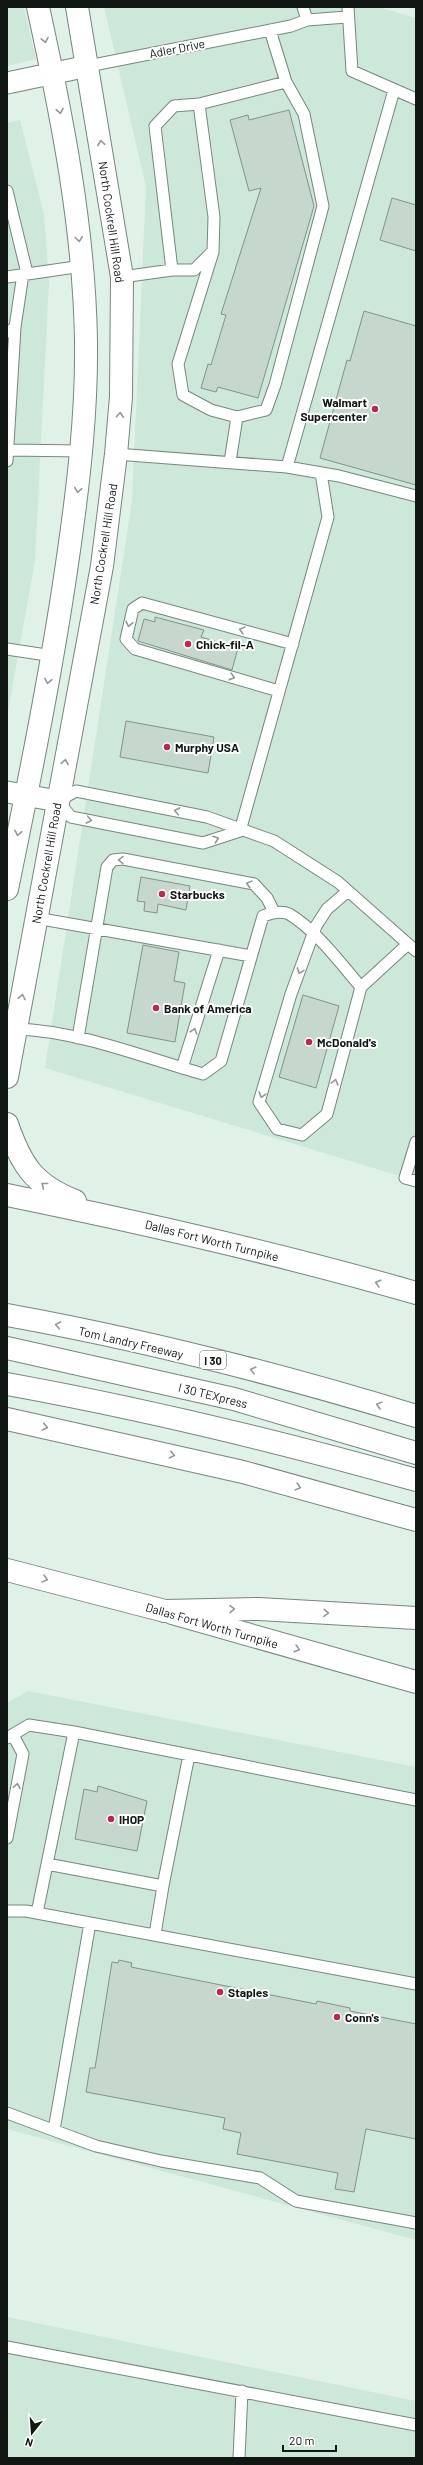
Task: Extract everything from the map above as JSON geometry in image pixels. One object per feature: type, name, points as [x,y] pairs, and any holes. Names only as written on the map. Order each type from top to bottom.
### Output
[{"type":"main road","points":[[7,890],[16,794],[53,656],[82,451],[86,338],[82,266],[67,147],[38,7]]},
{"type":"main road","name":"North Cockrell Hill Road","points":[[7,1077],[102,566],[116,454],[121,397],[122,278],[77,7]]},
{"type":"main road","points":[[82,451],[116,454]]},
{"type":"main road","points":[[7,1124],[16,1152],[31,1175],[54,1193],[117,1218]]},
{"type":"main road","name":"Dallas Fort Worth Turnpike","points":[[7,1196],[117,1218],[338,1271],[416,1293]]},
{"type":"main road","name":"Tom Landry Freeway","points":[[7,1315],[134,1342],[260,1372],[416,1416]]},
{"type":"main road","name":"I 30 TEXpress","points":[[7,1348],[234,1399],[416,1452]]},
{"type":"main road","points":[[7,1384],[122,1405],[281,1442],[416,1480]]},
{"type":"main road","points":[[7,1419],[243,1472],[416,1520]]},
{"type":"main road","name":"Dallas Fort Worth Turnpike","points":[[7,1570],[165,1611],[416,1682]]},
{"type":"main road","points":[[165,1611],[259,1609],[416,1618]]},
{"type":"street","name":"Adler Drive","points":[[7,82],[88,66]]},
{"type":"street","points":[[16,794],[58,801]]},
{"type":"lane","points":[[303,7],[307,20]]},
{"type":"lane","name":"Adler Drive","points":[[88,66],[270,30],[307,20],[347,12]]},
{"type":"lane","points":[[347,12],[352,71],[416,100]]},
{"type":"lane","points":[[199,104],[214,217],[213,252],[178,364],[183,395],[211,410],[237,417],[266,410],[275,385],[323,206],[304,114],[286,82],[270,30]]},
{"type":"lane","points":[[172,270],[155,126],[174,106],[199,104],[286,82]]},
{"type":"lane","points":[[287,467],[394,90]]},
{"type":"lane","points":[[7,191],[25,274],[11,330],[7,455],[82,451]]},
{"type":"lane","points":[[122,278],[172,270],[194,270],[213,252]]},
{"type":"lane","points":[[7,277],[82,266]]},
{"type":"lane","points":[[230,462],[237,417]]},
{"type":"lane","points":[[116,454],[287,467],[320,473],[416,496]]},
{"type":"lane","points":[[240,831],[328,517],[320,473]]},
{"type":"lane","points":[[279,692],[135,649],[126,639],[132,609],[142,603],[293,644]]},
{"type":"lane","points":[[7,649],[53,656]]},
{"type":"lane","points":[[240,831],[203,843],[71,817],[58,801],[76,791],[207,817],[240,831],[274,841],[348,891],[412,948],[361,987],[327,1114],[302,1135],[277,1129],[260,1102],[291,994],[313,934],[327,909],[348,891]]},
{"type":"lane","points":[[78,1038],[107,867],[113,860],[124,860],[254,884],[266,898],[274,912]]},
{"type":"lane","points":[[16,1029],[42,1030],[78,1038],[203,1074],[222,1061],[263,916],[274,912],[288,914],[313,934],[361,987]]},
{"type":"lane","points":[[36,918],[251,956]]},
{"type":"lane","points":[[182,1068],[219,950]]},
{"type":"lane","points":[[416,1142],[405,1178],[416,1181]]},
{"type":"lane","points":[[7,1838],[23,1754],[10,1737],[29,1725],[74,1732],[416,1800]]},
{"type":"lane","points":[[37,1913],[74,1732]]},
{"type":"lane","points":[[155,1934],[189,1755]]},
{"type":"lane","points":[[47,1864],[163,1886]]},
{"type":"lane","points":[[7,1911],[37,1913],[155,1934],[416,1984]]},
{"type":"lane","points":[[54,2130],[90,1923]]},
{"type":"lane","points":[[7,2113],[96,2146],[161,2161],[260,2178],[296,2201],[416,2223]]},
{"type":"lane","points":[[7,2347],[242,2390],[416,2425]]},
{"type":"lane","points":[[239,2458],[242,2390]]},
{"type":"shaded area","points":[[7,7],[24,7],[36,59],[7,66]]},
{"type":"shaded area","points":[[104,7],[378,7],[416,18],[416,1181],[45,1068],[132,501],[146,187]]},
{"type":"shaded area","points":[[20,120],[44,214],[49,282],[35,561],[7,717],[7,123]]},
{"type":"shaded area","points":[[28,1691],[416,1767],[416,2240],[7,2129],[7,1703]]},
{"type":"shaded area","points":[[7,2317],[416,2401],[416,2458],[7,2458]]},
{"type":"building","points":[[289,110],[314,206],[258,398],[218,387],[216,392],[201,388],[208,364],[211,365],[226,315],[221,314],[261,188],[249,191],[230,120],[248,115],[249,120]]},
{"type":"building","points":[[392,198],[416,205],[416,251],[380,240]]},
{"type":"building","name":"Walmart Supercenter","points":[[364,311],[416,326],[416,485],[320,458],[347,360],[350,361]]},
{"type":"building","name":"Chick-fil-A","points":[[155,617],[204,630],[201,637],[238,648],[232,670],[138,641],[144,619],[155,622]]},
{"type":"building","name":"Murphy USA","points":[[126,721],[214,737],[208,773],[120,757]]},
{"type":"building","name":"Starbucks","points":[[141,877],[190,886],[186,910],[158,904],[157,913],[144,911],[145,902],[137,901]]},
{"type":"building","name":"Bank of America","points":[[143,945],[179,952],[174,981],[185,983],[175,1042],[127,1033]]},
{"type":"building","name":"McDonald's","points":[[303,995],[339,1006],[316,1088],[279,1077]]},
{"type":"building","name":"IHOP","points":[[98,1786],[147,1801],[137,1851],[75,1839],[84,1789],[97,1792]]},
{"type":"building","points":[[119,1960],[132,1963],[131,1967],[316,2004],[317,2001],[350,2008],[350,2011],[416,2024],[416,2139],[366,2129],[354,2192],[335,2189],[338,2173],[237,2154],[241,2133],[223,2129],[225,2118],[86,2092],[90,2068],[95,2068],[112,1962],[118,1963]]},
{"type":"place","name":"Walmart Supercenter","points":[[375,409]]},
{"type":"place","name":"Chick-fil-A","points":[[188,644]]},
{"type":"place","name":"Murphy USA","points":[[167,747]]},
{"type":"place","name":"Starbucks","points":[[162,894]]},
{"type":"place","name":"Bank of America","points":[[156,1008]]},
{"type":"place","name":"McDonald's","points":[[309,1042]]},
{"type":"place","name":"IHOP","points":[[111,1819]]},
{"type":"place","name":"Staples","points":[[220,1992]]},
{"type":"place","name":"Conn's","points":[[337,2017]]}]
